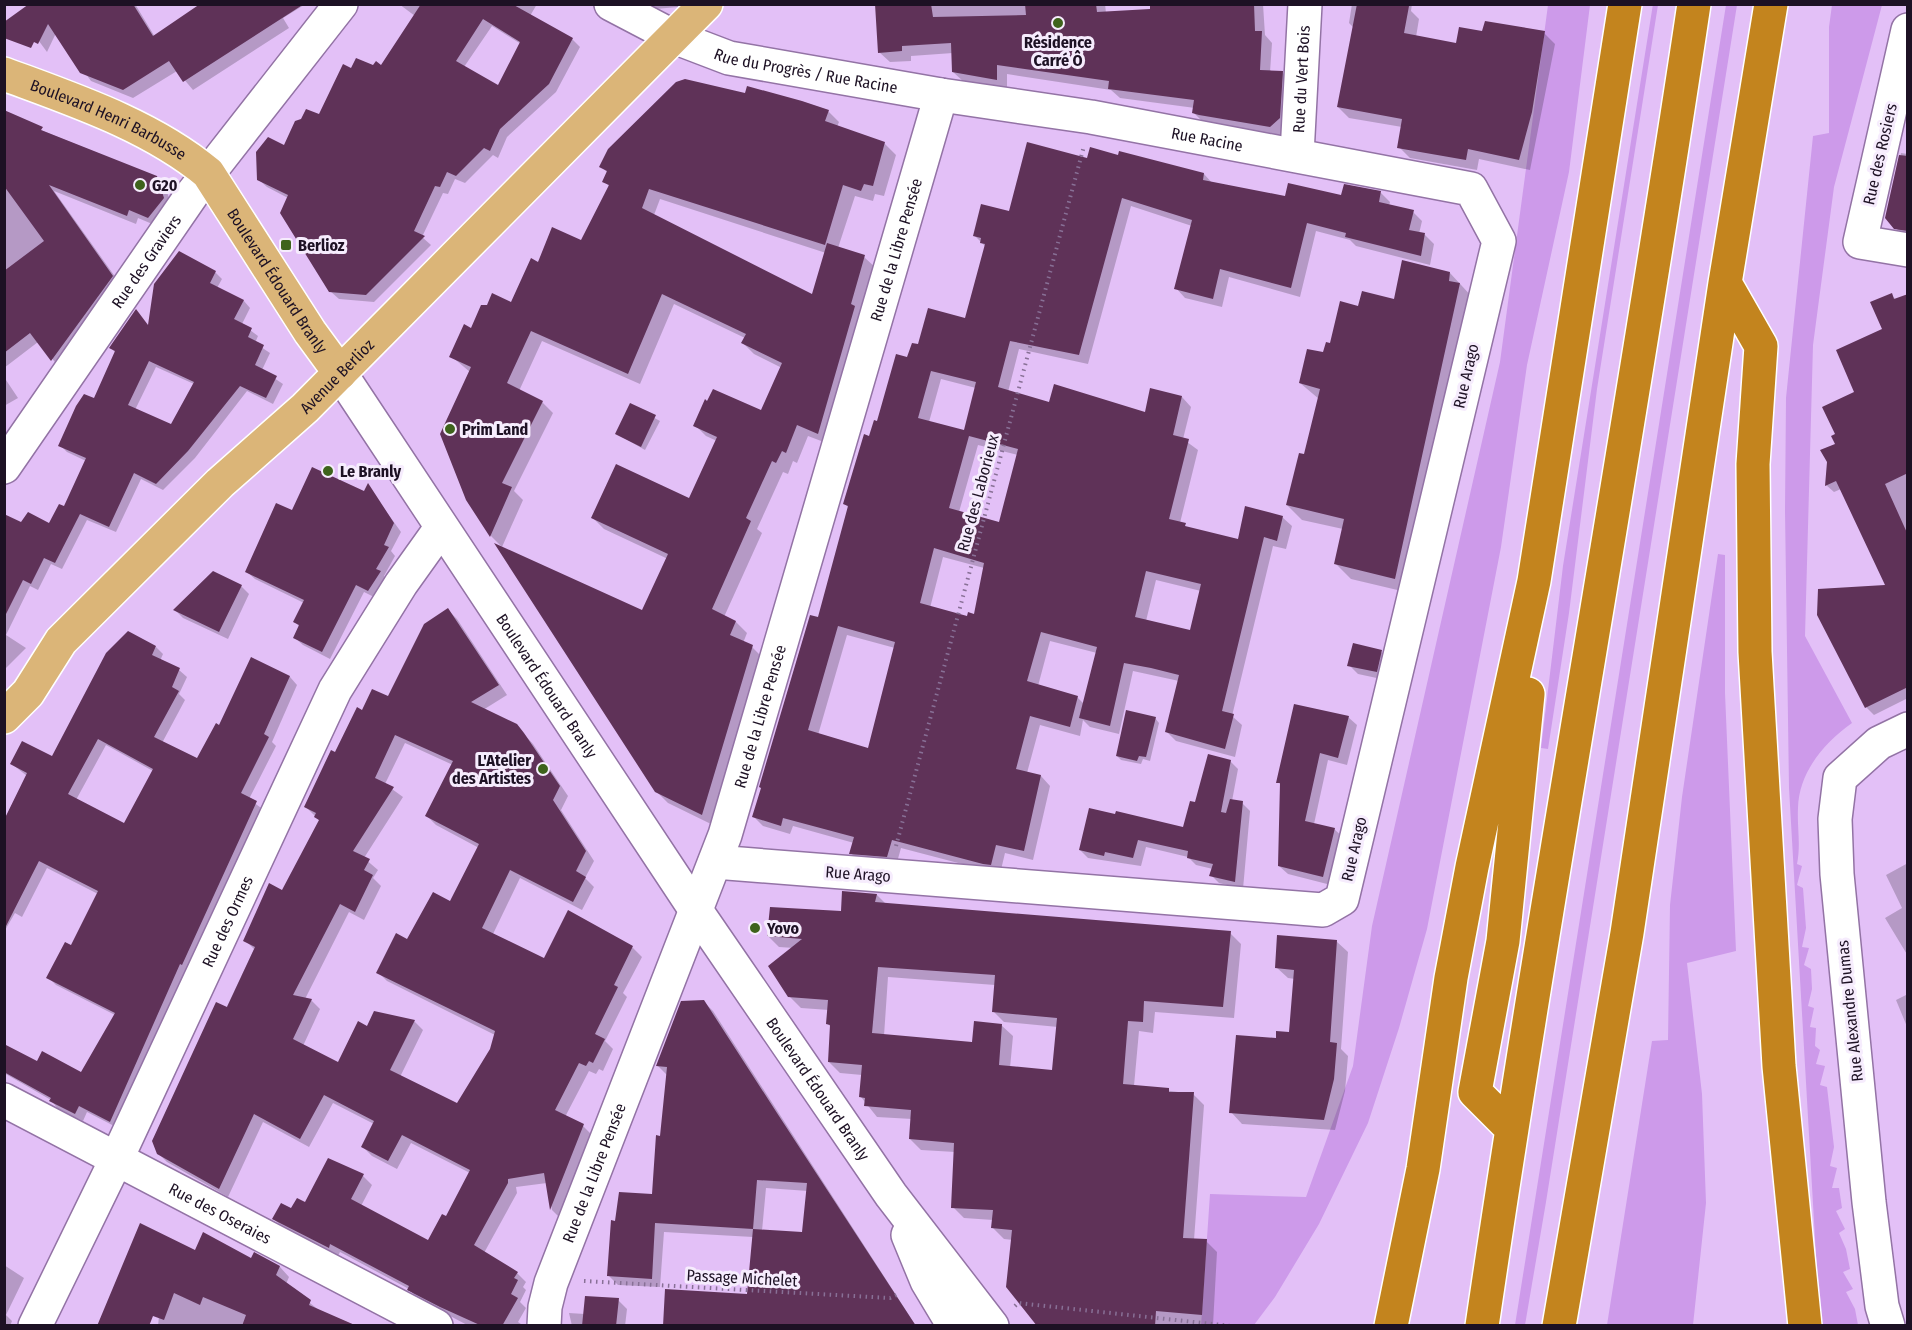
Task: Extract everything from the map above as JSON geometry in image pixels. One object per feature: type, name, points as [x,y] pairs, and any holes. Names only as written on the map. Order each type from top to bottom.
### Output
[{"type":"highway","points":[[1390,1326],[1423,1169],[1451,978],[1466,900],[1534,581],[1625,4]]},
{"type":"highway","points":[[1482,1326],[1511,1128],[1656,255],[1694,4]]},
{"type":"highway","points":[[1559,1326],[1627,933],[1725,283],[1771,4]]},
{"type":"highway","points":[[1725,283],[1761,345],[1753,464],[1755,651],[1779,1066],[1805,1326]]},
{"type":"highway","points":[[1511,1128],[1475,1092],[1503,941],[1536,619],[1534,581]]},
{"type":"main road","name":"Avenue Berlioz","points":[[4,717],[28,693],[62,642],[220,483],[340,373],[706,4]]},
{"type":"main road","name":"Boulevard Henri Barbusse","points":[[4,74],[96,107],[189,158],[208,173]]},
{"type":"main road","name":"Boulevard Édouard Branly","points":[[208,173],[310,332],[340,373]]},
{"type":"street","name":"Rue des Graviers","points":[[4,467],[208,173],[341,4]]},
{"type":"street","name":"Rue du Progrès / Rue Racine","points":[[611,4],[674,37],[729,58],[941,94]]},
{"type":"street","name":"Rue du Vert Bois","points":[[1297,154],[1305,4]]},
{"type":"street","name":"Rue des Rosiers","points":[[1908,30],[1860,242],[1908,250]]},
{"type":"street","name":"Rue Racine","points":[[941,94],[1091,117],[1297,154],[1471,189]]},
{"type":"street","name":"Rue de la Libre Pensée","points":[[544,1326],[545,1306],[551,1283],[725,836],[941,94]]},
{"type":"street","name":"Rue Arago","points":[[715,862],[1323,910],[1342,899],[1498,241],[1471,189]]},
{"type":"street","name":"Boulevard Édouard Branly","points":[[340,373],[368,412],[441,528],[695,909],[891,1195],[991,1324]]},
{"type":"street","name":"Rue des Ormes","points":[[35,1326],[117,1158],[335,690],[400,584],[441,528]]},
{"type":"street","name":"Rue Alexandre Dumas","points":[[1888,1326],[1882,1306],[1869,1202],[1837,874],[1835,819],[1840,778],[1880,743],[1908,729]]},
{"type":"street","name":"Rue des Oseraies","points":[[4,1100],[436,1326]]},
{"type":"street","name":"Boulevard Édouard Branly","points":[[891,1195],[927,1281],[954,1326]]},
{"type":"path","name":"Rue des Laborieux","points":[[888,876],[1091,117]]},
{"type":"path","name":"Passage Michelet","points":[[551,1283],[584,1281],[890,1298],[927,1281]]},
{"type":"path","points":[[991,1324],[1018,1304],[1231,1326]]},
{"type":"shaded area","points":[[1653,4],[1658,5],[1597,389],[1569,613],[1548,749],[1541,748],[1563,566]]},
{"type":"shaded area","points":[[1548,5],[1590,5],[1569,172],[1527,365],[1501,547],[1427,929],[1399,1028],[1368,1123],[1319,1224],[1275,1297],[1254,1325],[1201,1326],[1210,1194],[1306,1197],[1353,1066],[1372,926],[1500,362]]},
{"type":"shaded area","points":[[1726,5],[1737,5],[1546,1202],[1525,1325],[1515,1325]]},
{"type":"shaded area","points":[[1832,5],[1882,5],[1834,187],[1813,345],[1805,636],[1852,723],[1823,749],[1803,782],[1798,808],[1797,864],[1802,866],[1797,885],[1803,888],[1806,928],[1802,947],[1809,948],[1804,965],[1811,969],[1812,989],[1808,1006],[1814,1008],[1810,1027],[1816,1028],[1815,1046],[1820,1050],[1816,1064],[1825,1066],[1820,1085],[1827,1087],[1834,1147],[1830,1166],[1837,1168],[1832,1188],[1839,1188],[1842,1208],[1836,1211],[1845,1229],[1839,1233],[1846,1249],[1850,1269],[1843,1272],[1853,1289],[1846,1292],[1855,1309],[1858,1325],[1820,1325],[1789,788],[1785,511],[1786,398],[1813,136],[1829,133],[1829,27]]},
{"type":"shaded area","points":[[1718,554],[1725,555],[1725,693],[1736,951],[1687,963],[1702,1094],[1706,1203],[1693,1325],[1607,1325],[1652,1041],[1668,1040],[1670,905],[1682,797]]},
{"type":"building","points":[[29,4],[133,4],[153,36],[200,4],[304,4],[183,82],[169,61],[123,90],[80,73],[48,24],[38,44],[34,42],[31,48],[4,38],[4,22]]},
{"type":"building","points":[[421,4],[512,4],[573,38],[549,84],[500,129],[490,151],[484,148],[456,176],[447,172],[440,187],[435,186],[414,231],[425,236],[366,295],[329,292],[280,213],[288,195],[257,180],[256,152],[268,137],[284,145],[295,121],[301,119],[306,109],[319,114],[343,64],[351,68],[356,58],[373,65],[376,61],[381,65]],"holes":[[[483,19],[520,42],[498,85],[456,61]]]},
{"type":"building","points":[[875,4],[931,4],[933,17],[1026,15],[1025,4],[1096,4],[1097,12],[1150,9],[1150,4],[1254,4],[1255,31],[1262,31],[1260,70],[1283,71],[1280,118],[1270,127],[1199,115],[1192,113],[1194,100],[1108,89],[1109,81],[997,65],[997,80],[952,72],[951,43],[902,46],[902,51],[878,53]]},
{"type":"building","points":[[1357,4],[1409,6],[1404,33],[1456,43],[1459,27],[1482,31],[1485,21],[1545,31],[1532,112],[1519,160],[1468,149],[1466,160],[1397,148],[1402,119],[1337,107]]},
{"type":"building","points":[[685,79],[745,93],[747,86],[802,101],[829,110],[825,121],[885,142],[873,186],[864,184],[861,191],[843,185],[825,245],[649,189],[642,208],[812,294],[827,243],[865,255],[851,304],[855,306],[818,434],[797,425],[786,453],[782,451],[776,463],[772,461],[746,518],[751,521],[712,609],[736,621],[730,635],[753,645],[702,815],[655,792],[494,543],[642,610],[668,554],[591,518],[616,464],[689,498],[717,437],[693,426],[705,399],[707,401],[713,389],[761,410],[782,363],[741,343],[746,334],[662,294],[628,374],[531,331],[507,383],[543,401],[502,483],[512,487],[490,537],[466,500],[440,434],[471,367],[449,357],[464,324],[471,328],[481,305],[487,305],[492,293],[511,302],[531,258],[538,262],[552,227],[581,240],[609,185],[602,182],[607,171],[599,167],[608,149],[676,82]]},
{"type":"building","points":[[4,110],[43,127],[41,130],[157,176],[164,198],[148,218],[129,210],[127,216],[49,185],[113,276],[51,361],[30,333],[4,353],[4,271],[44,241],[4,186]]},
{"type":"building","points":[[1027,142],[1087,158],[1090,147],[1118,155],[1119,151],[1204,173],[1203,180],[1285,196],[1288,183],[1341,195],[1344,184],[1381,191],[1379,202],[1414,210],[1409,230],[1425,233],[1421,256],[1345,237],[1346,233],[1307,223],[1291,288],[1220,269],[1213,299],[1174,289],[1192,220],[1122,198],[1079,355],[1010,341],[998,387],[1049,402],[1054,384],[1145,412],[1150,388],[1182,396],[1173,435],[1189,439],[1169,519],[1186,523],[1185,526],[1238,539],[1245,506],[1283,516],[1277,541],[1264,537],[1222,711],[1234,714],[1225,749],[1165,732],[1179,675],[1151,668],[1124,663],[1110,726],[1079,718],[1097,647],[1041,632],[1027,681],[1078,696],[1070,727],[1030,716],[1016,769],[1041,775],[1024,851],[996,845],[991,865],[892,840],[887,857],[849,854],[854,837],[783,818],[781,826],[752,817],[761,788],[759,787],[810,615],[818,617],[848,506],[843,504],[864,434],[869,436],[874,420],[877,421],[896,354],[907,357],[912,343],[918,344],[928,308],[965,318],[985,244],[980,243],[981,238],[973,236],[981,204],[1009,211]],"holes":[[[931,371],[976,382],[964,430],[918,418]],[[969,436],[1018,449],[999,522],[949,508]],[[934,548],[984,563],[974,614],[968,612],[967,616],[920,603]],[[1146,571],[1201,584],[1190,630],[1135,617]],[[838,626],[895,642],[868,748],[808,730]]]},
{"type":"building","points":[[1899,155],[1908,156],[1908,231],[1894,229],[1885,218]]},
{"type":"building","points":[[179,251],[216,271],[210,283],[244,300],[234,319],[252,328],[248,337],[264,345],[255,365],[277,376],[266,398],[240,386],[188,451],[156,484],[134,473],[109,527],[80,514],[55,563],[44,558],[31,584],[23,580],[4,618],[4,514],[21,522],[28,512],[49,523],[59,504],[64,506],[86,458],[58,446],[84,394],[94,398],[115,351],[109,348],[136,309],[148,325],[154,284]],"holes":[[[149,361],[194,382],[171,424],[128,405]]]},
{"type":"building","points":[[1402,260],[1450,272],[1449,281],[1460,283],[1395,579],[1334,564],[1344,519],[1286,505],[1299,453],[1304,454],[1320,389],[1299,383],[1307,349],[1323,352],[1326,342],[1330,343],[1340,301],[1358,306],[1362,291],[1394,299]]},
{"type":"building","points":[[1892,293],[1894,299],[1908,294],[1908,473],[1885,484],[1908,535],[1908,687],[1865,708],[1817,615],[1818,589],[1885,585],[1836,481],[1825,486],[1827,462],[1820,450],[1835,444],[1831,436],[1835,434],[1822,407],[1854,392],[1836,350],[1882,329],[1870,302]]},
{"type":"building","points":[[630,403],[656,415],[641,447],[615,434]]},
{"type":"building","points":[[312,467],[364,491],[368,483],[394,523],[384,545],[389,547],[376,569],[381,571],[368,591],[356,585],[322,652],[293,638],[299,625],[293,622],[304,600],[245,572],[276,503],[292,510]]},
{"type":"building","points":[[213,571],[242,585],[219,632],[173,610]]},
{"type":"building","points":[[448,608],[499,685],[471,702],[517,724],[524,733],[560,786],[553,800],[586,851],[576,871],[586,877],[573,902],[510,870],[482,928],[544,958],[568,910],[633,946],[614,985],[618,987],[595,1034],[605,1039],[593,1063],[589,1061],[586,1066],[579,1063],[555,1110],[584,1124],[550,1210],[544,1173],[508,1179],[508,1183],[474,1245],[518,1272],[514,1278],[518,1280],[511,1294],[518,1298],[502,1326],[482,1326],[440,1307],[407,1290],[409,1286],[330,1244],[329,1248],[272,1219],[281,1203],[291,1208],[297,1198],[305,1202],[328,1158],[364,1174],[351,1199],[428,1240],[442,1214],[446,1216],[470,1170],[402,1135],[388,1161],[361,1147],[374,1121],[324,1095],[300,1139],[254,1114],[219,1189],[157,1154],[152,1141],[216,1002],[227,1007],[255,947],[243,941],[269,883],[282,890],[319,820],[314,817],[316,813],[304,807],[331,750],[335,752],[357,707],[362,710],[372,689],[388,696],[424,624]],"holes":[[[395,735],[453,761],[425,816],[479,844],[450,901],[433,892],[407,939],[396,933],[376,973],[495,1031],[490,1049],[457,1103],[390,1070],[415,1020],[374,1011],[367,1026],[358,1021],[338,1062],[293,1039],[312,999],[293,995],[340,904],[355,912],[373,875],[364,870],[370,859],[353,851],[394,787],[375,778]]]},
{"type":"building","points":[[128,631],[156,646],[152,655],[180,668],[172,687],[179,691],[154,737],[197,758],[216,723],[219,725],[251,657],[290,676],[264,734],[269,737],[241,793],[257,801],[182,965],[180,964],[110,1122],[79,1106],[75,1114],[49,1101],[51,1098],[4,1072],[4,1044],[37,1061],[42,1051],[81,1072],[115,1013],[46,978],[65,942],[71,945],[98,891],[39,861],[4,930],[4,820],[27,773],[10,764],[22,741],[52,756],[106,653]],"holes":[[[98,739],[153,769],[124,823],[68,794]]]},
{"type":"building","points":[[1353,643],[1382,650],[1377,672],[1347,666]]},
{"type":"building","points":[[1294,704],[1349,716],[1338,758],[1320,753],[1305,821],[1335,828],[1323,877],[1278,866],[1280,783],[1276,783]]},
{"type":"building","points":[[1126,710],[1156,717],[1146,757],[1139,756],[1137,761],[1116,756]]},
{"type":"building","points":[[1208,754],[1231,760],[1221,812],[1226,813],[1230,799],[1243,801],[1235,882],[1209,876],[1213,864],[1187,858],[1188,851],[1138,840],[1133,858],[1105,852],[1104,856],[1079,850],[1089,808],[1115,814],[1116,811],[1183,827],[1190,801],[1195,802]]},
{"type":"building","points":[[842,891],[877,894],[875,902],[1231,931],[1223,1007],[1144,1001],[1143,1022],[1128,1021],[1123,1084],[1169,1088],[1169,1092],[1194,1092],[1183,1238],[1207,1239],[1202,1315],[1156,1311],[1155,1326],[1037,1326],[1006,1287],[1012,1230],[991,1228],[993,1210],[951,1208],[954,1143],[909,1139],[911,1110],[864,1106],[865,1098],[859,1097],[862,1065],[828,1062],[830,1025],[826,1024],[828,1000],[788,997],[768,966],[802,939],[767,936],[770,907],[841,911]],"holes":[[[878,967],[995,975],[992,1012],[1057,1018],[1052,1070],[999,1065],[1002,1024],[974,1021],[972,1042],[872,1033]]]},
{"type":"building","points":[[1277,935],[1337,940],[1330,1042],[1337,1043],[1334,1079],[1324,1120],[1229,1113],[1236,1035],[1276,1038],[1276,1031],[1289,1032],[1294,970],[1275,968]]},
{"type":"building","points":[[704,1000],[916,1326],[663,1326],[665,1289],[747,1294],[753,1229],[655,1223],[652,1279],[607,1276],[611,1220],[615,1221],[619,1192],[652,1194],[656,1135],[660,1136],[667,1067],[656,1066],[681,1001]],"holes":[[[757,1180],[807,1183],[802,1232],[753,1229]]]},
{"type":"building","points":[[140,1223],[195,1250],[203,1232],[251,1258],[254,1252],[280,1266],[276,1275],[311,1300],[309,1305],[357,1326],[242,1326],[246,1315],[203,1297],[200,1305],[174,1293],[164,1320],[153,1316],[149,1326],[97,1326]]},
{"type":"building","points":[[585,1296],[619,1298],[616,1326],[582,1326]]},
{"type":"place","name":"Résidence Carré Ô","points":[[1058,23]]},
{"type":"place","name":"G20","points":[[140,185]]},
{"type":"place","name":"Berlioz","points":[[286,245]]},
{"type":"place","name":"Prim Land","points":[[450,429]]},
{"type":"place","name":"Le Branly","points":[[328,471]]},
{"type":"place","name":"L'Atelier des Artistes","points":[[543,769]]},
{"type":"place","name":"Yovo","points":[[755,928]]}]
